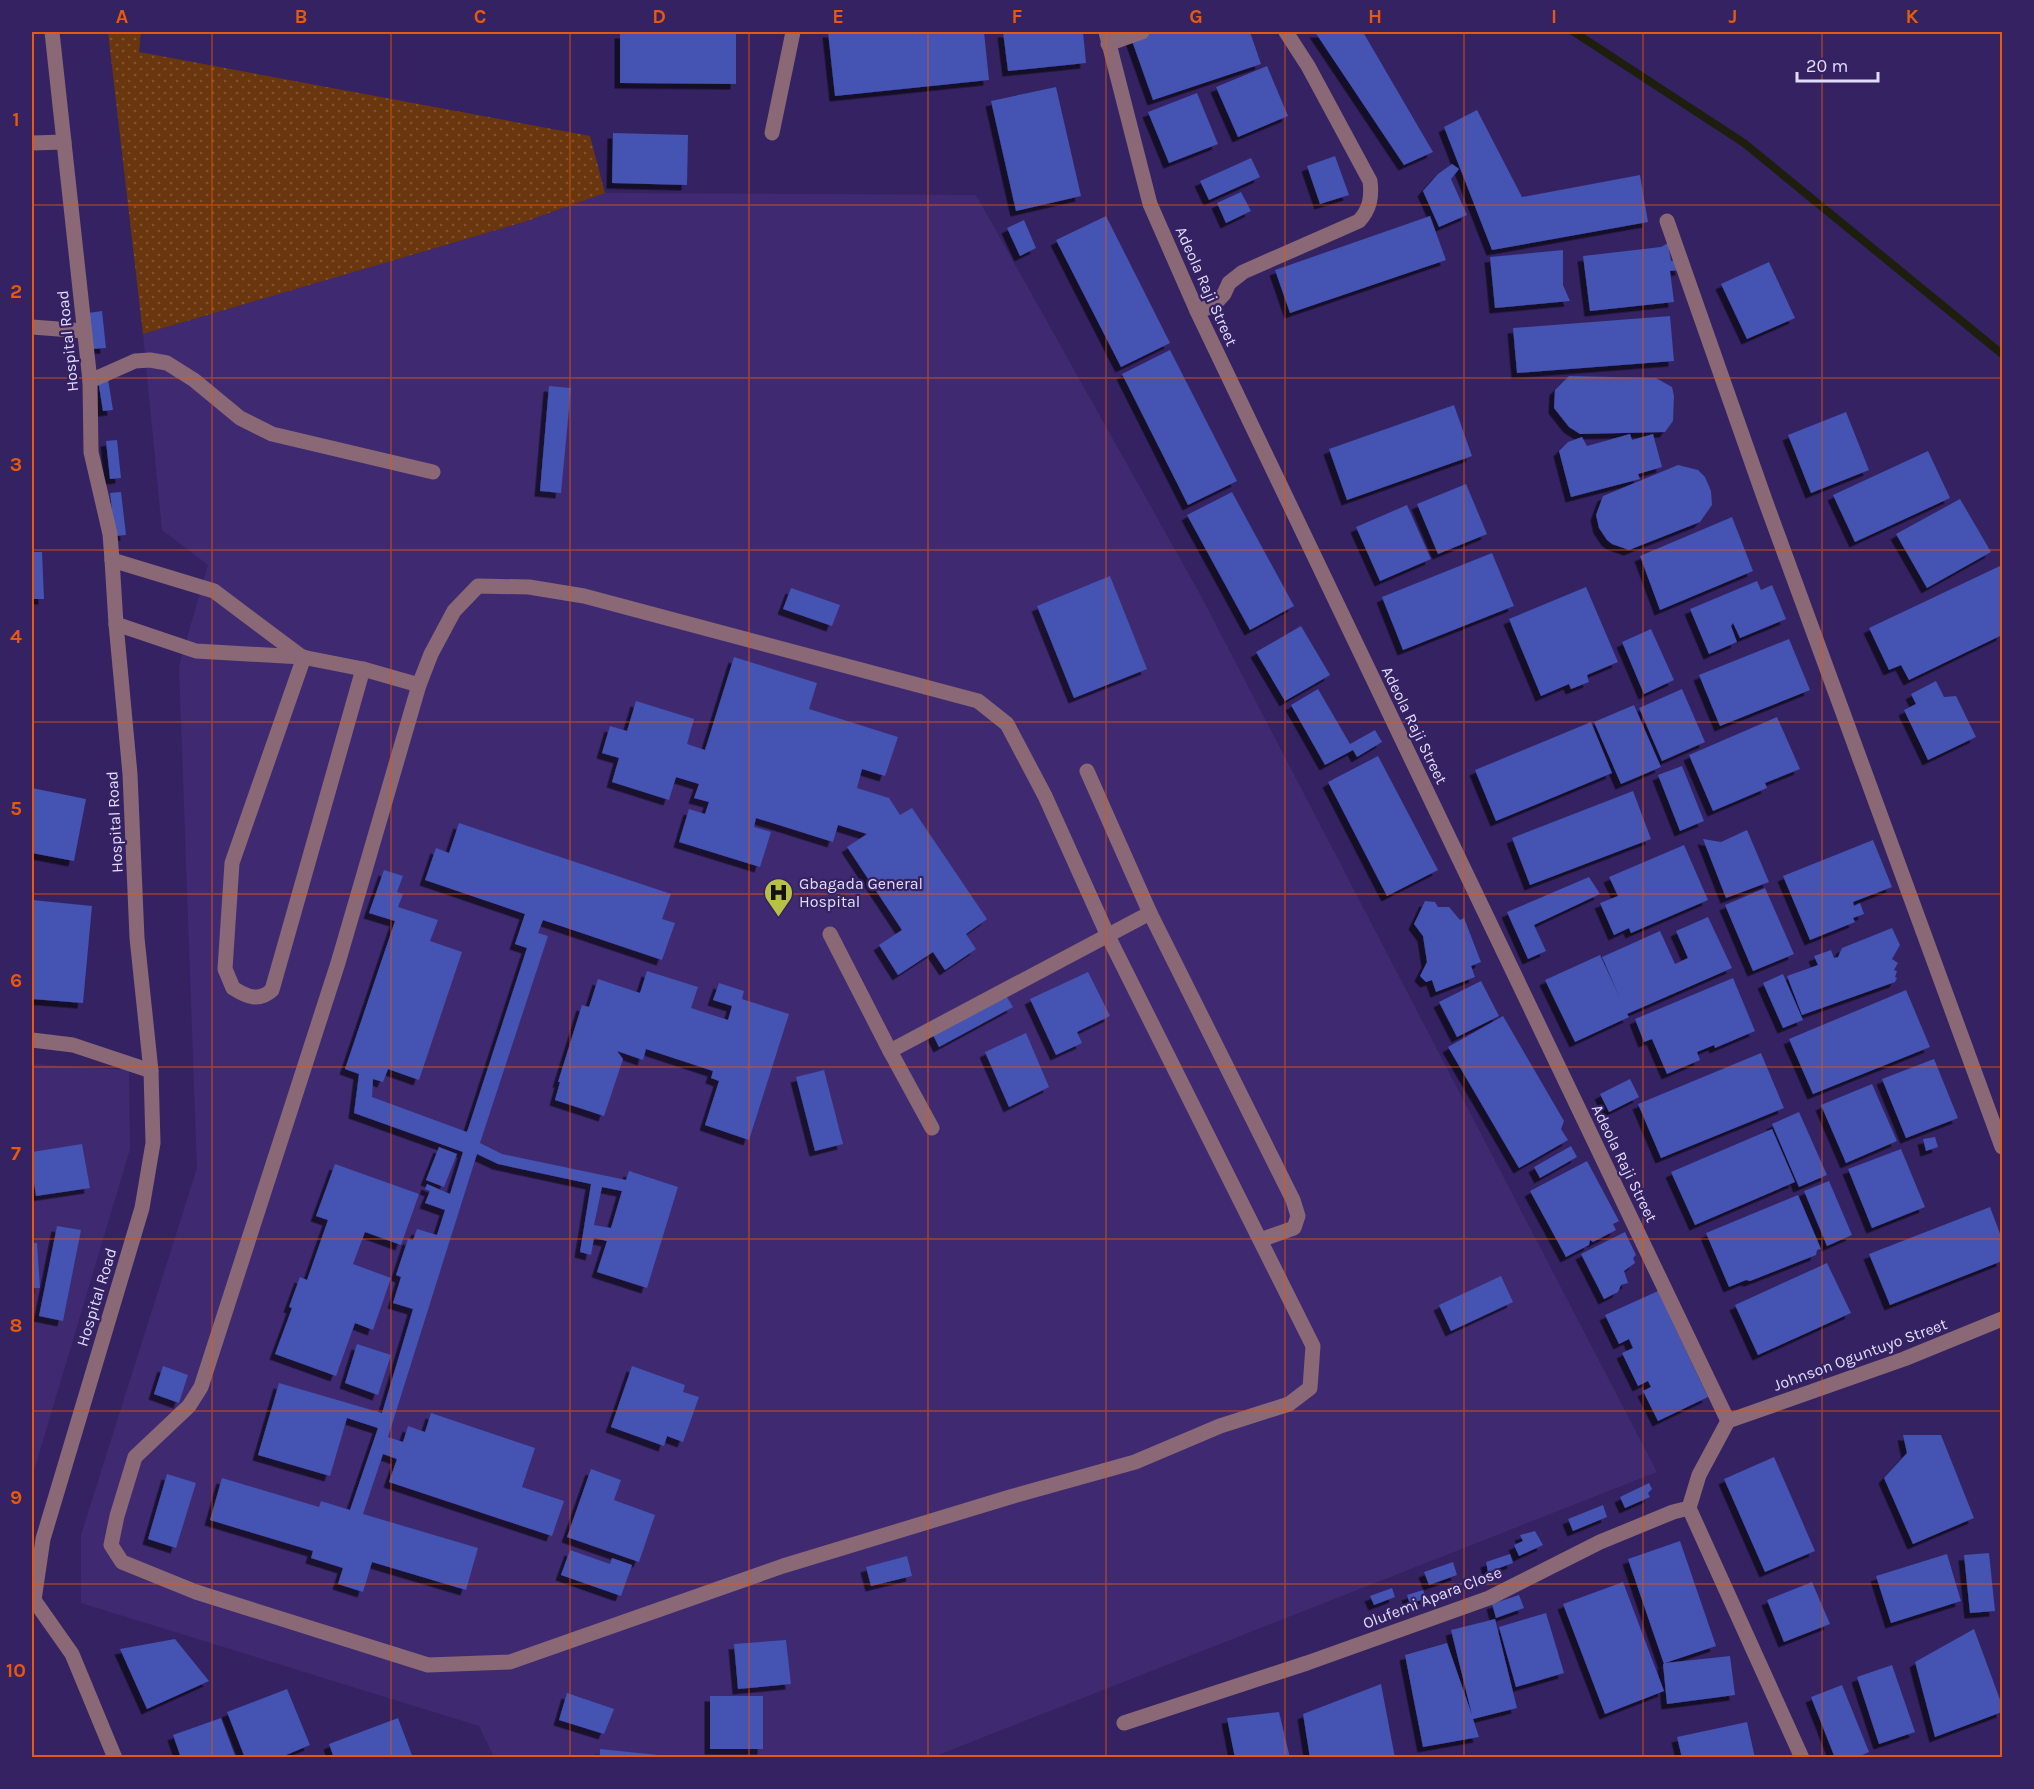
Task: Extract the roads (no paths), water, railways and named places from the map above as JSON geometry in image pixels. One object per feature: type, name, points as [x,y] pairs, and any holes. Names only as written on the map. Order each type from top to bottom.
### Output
[{"type":"street","name":"Hospital Road","points":[[33,1600],[43,1539],[141,1208],[153,1143],[151,1071],[137,938],[130,774],[110,534],[91,452],[90,381],[52,32]]},
{"type":"street","points":[[772,133],[793,32]]},
{"type":"street","points":[[1107,38],[1142,32]]},
{"type":"street","points":[[1197,311],[1213,306],[1224,294],[1229,283],[1243,272],[1359,221],[1368,211],[1370,181],[1308,66],[1286,32]]},
{"type":"street","name":"Adeola Raji Street","points":[[1107,38],[1150,204],[1197,311],[1728,1421]]},
{"type":"street","points":[[32,142],[64,142]]},
{"type":"street","points":[[1667,221],[1765,500],[2002,1147]]},
{"type":"street","points":[[32,327],[84,331]]},
{"type":"street","points":[[90,381],[135,361],[150,360],[167,363],[194,380],[240,418],[272,434],[433,472]]},
{"type":"street","points":[[112,560],[214,591],[303,657]]},
{"type":"street","points":[[478,586],[519,587],[584,596],[978,700],[1007,724],[1046,796],[1108,936],[1313,1346],[1311,1388],[1289,1404],[1220,1426],[1135,1462],[1010,1497],[783,1566],[510,1662],[428,1665],[196,1593],[122,1562],[111,1545],[117,1516],[135,1457],[189,1406],[201,1387],[338,963],[419,685],[431,654],[454,611],[478,586]]},
{"type":"street","points":[[116,624],[196,651],[303,657],[363,669],[419,685]]},
{"type":"street","points":[[303,657],[232,863],[225,969],[233,988],[252,998],[260,998],[272,990],[363,669]]},
{"type":"street","points":[[1087,771],[1150,913],[1293,1200],[1298,1216],[1294,1228],[1260,1240]]},
{"type":"street","points":[[890,1051],[1150,913]]},
{"type":"street","points":[[830,934],[932,1128]]},
{"type":"street","points":[[32,1040],[73,1045],[151,1071]]},
{"type":"street","name":"Johnson Oguntuyo Street","points":[[1728,1421],[1904,1359],[2002,1319]]},
{"type":"street","points":[[1728,1421],[1699,1475],[1689,1508],[1802,1758]]},
{"type":"street","name":"Olufemi Apara Close","points":[[1124,1723],[1307,1664],[1489,1598],[1600,1542],[1672,1512],[1689,1508]]},
{"type":"street","points":[[33,1600],[72,1654],[116,1758]]},
{"type":"waterway","points":[[1574,32],[1744,143],[2002,354]]},
{"type":"place","name":"Gbagada General Hospital","points":[[778,918]]}]
